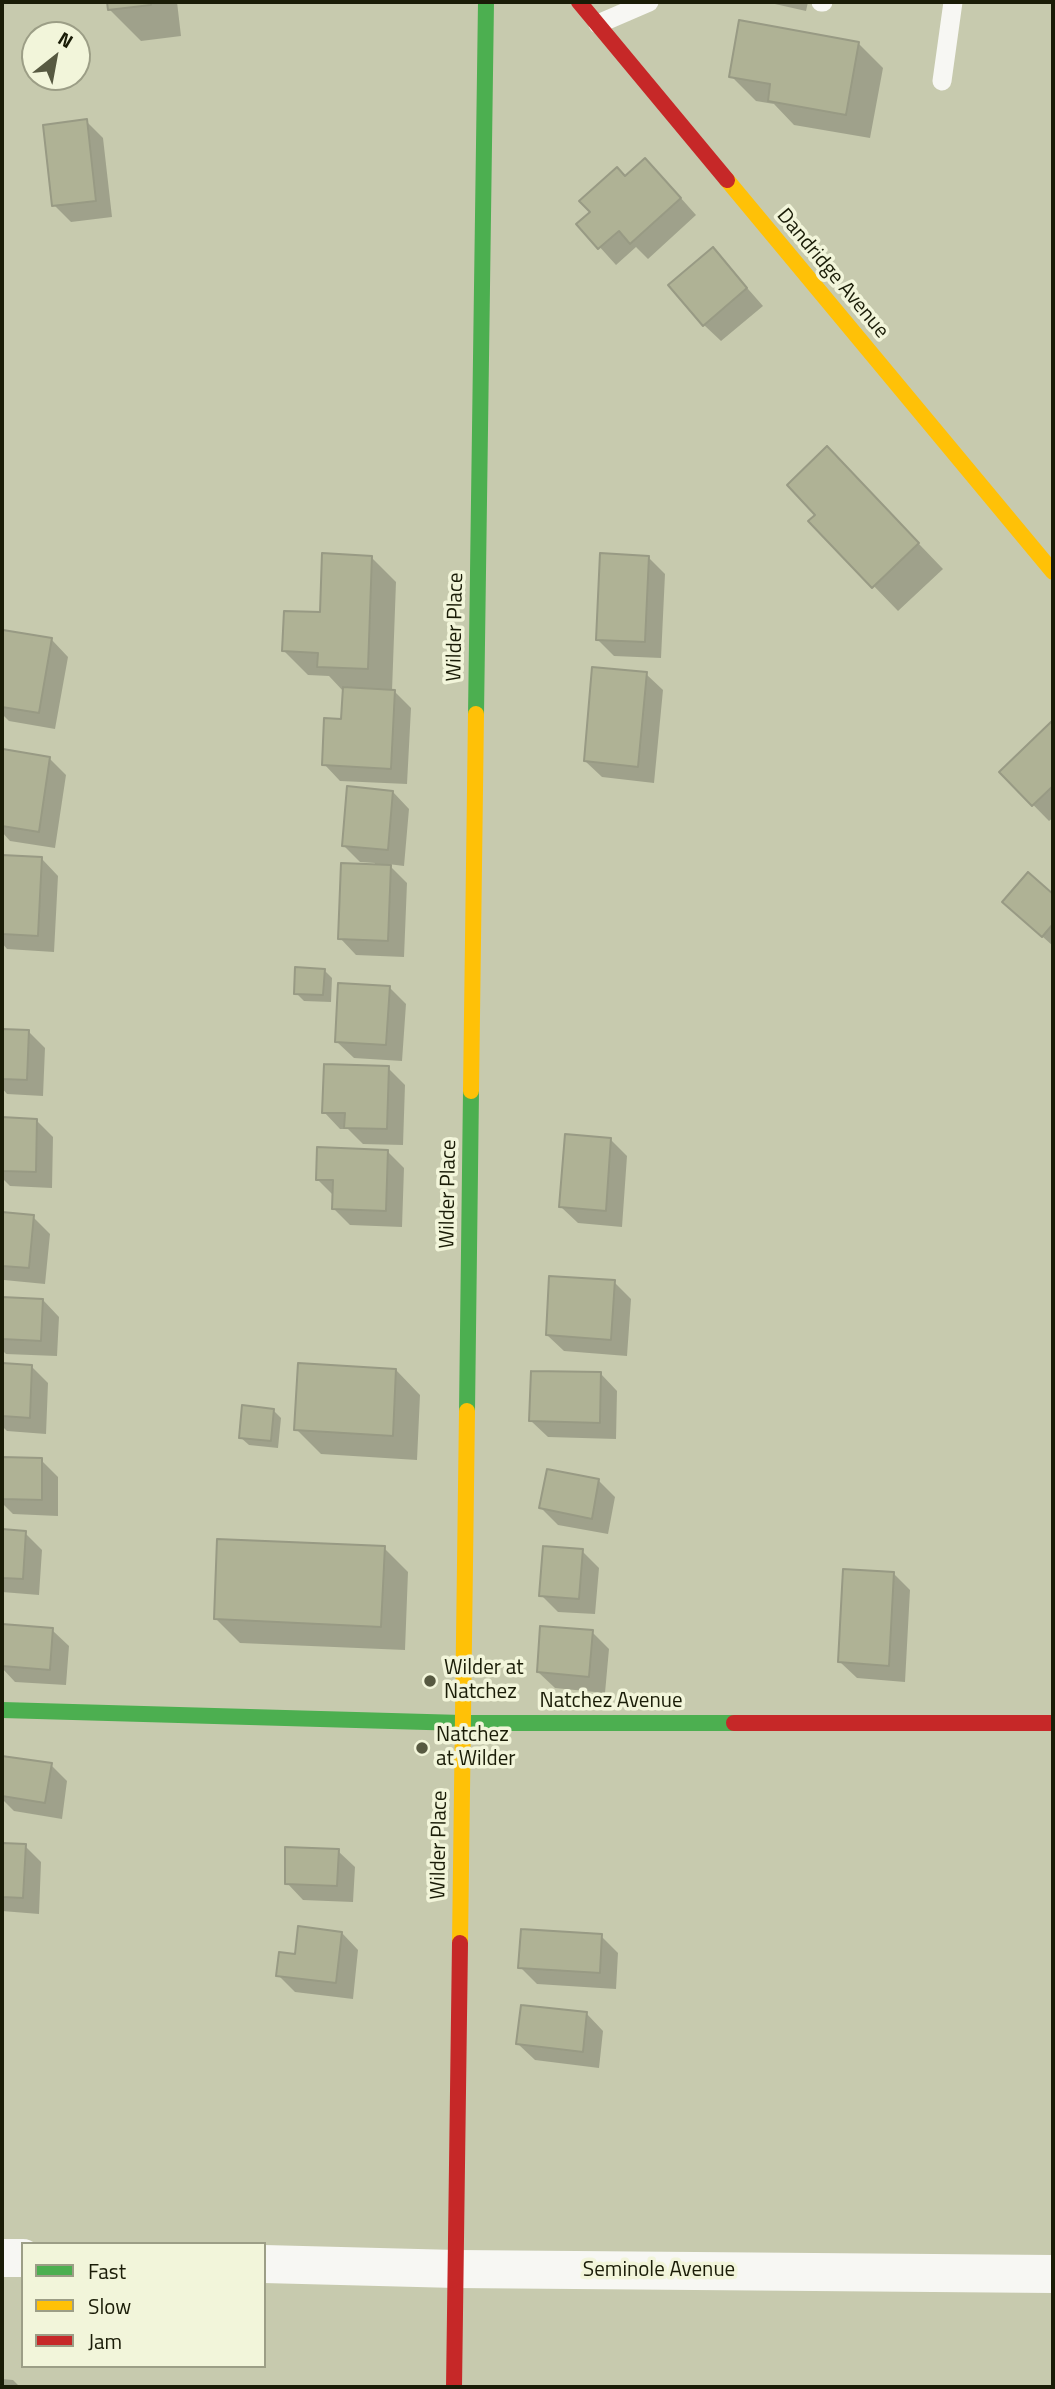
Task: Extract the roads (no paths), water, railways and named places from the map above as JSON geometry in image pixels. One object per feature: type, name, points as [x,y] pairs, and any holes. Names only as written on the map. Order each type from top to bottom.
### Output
[{"type":"street","name":"Wilder Place","points":[[454,2387],[486,2]]},
{"type":"street","name":"Dandridge Avenue","points":[[579,2],[1053,572]]},
{"type":"street","name":"Natchez Avenue","points":[[2,1710],[463,1723],[1053,1723]]},
{"type":"street","points":[[2,2258],[21,2258]]},
{"type":"street","name":"Seminole Avenue","points":[[266,2264],[456,2269],[1053,2274]]},
{"type":"lane","points":[[598,24],[649,2]]},
{"type":"lane","points":[[942,81],[953,2]]},
{"type":"place","name":"Wilder at Natchez","points":[[430,1681]]},
{"type":"place","name":"Natchez at Wilder","points":[[422,1748]]}]
